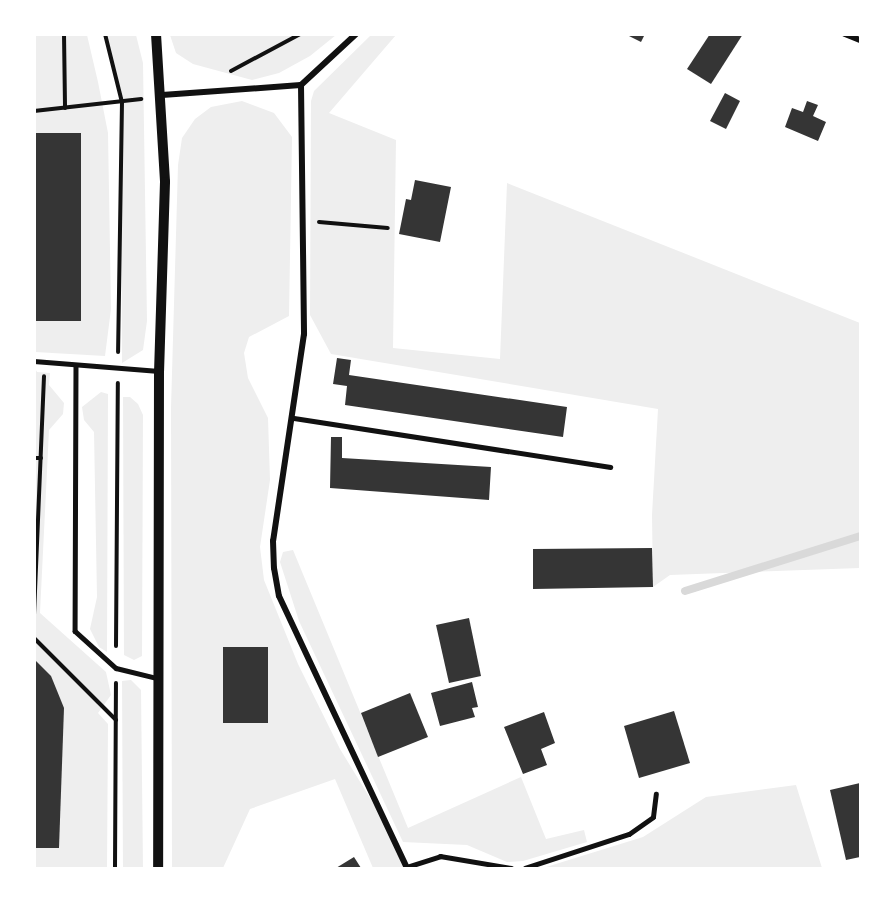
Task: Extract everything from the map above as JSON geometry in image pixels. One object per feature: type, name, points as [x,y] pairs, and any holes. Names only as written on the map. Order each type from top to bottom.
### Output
[{"type":"street","points":[[156,34],[162,95],[165,182],[159,371],[158,868]]},
{"type":"street","points":[[162,95],[301,85],[357,34]]},
{"type":"street","points":[[845,34],[861,40]]},
{"type":"street","points":[[301,85],[304,334],[294,417],[273,541],[279,596],[407,868]]},
{"type":"lane","points":[[34,361],[159,371]]},
{"type":"lane","points":[[76,365],[75,631],[116,668],[160,679]]},
{"type":"lane","points":[[294,417],[610,467]]},
{"type":"lane","points":[[525,868],[629,834],[653,816],[656,794]]},
{"type":"lane","points":[[407,868],[440,856],[511,868]]},
{"type":"path","points":[[64,34],[65,108]]},
{"type":"path","points":[[105,34],[122,102],[115,868]]},
{"type":"path","points":[[303,220],[388,228]]},
{"type":"path","points":[[34,615],[44,362]]},
{"type":"path","points":[[34,458],[41,458]]},
{"type":"path","points":[[34,638],[116,720]]},
{"type":"shaded area","points":[[35,35],[87,35],[98,82],[108,133],[111,309],[105,356],[35,352],[34,321],[81,320],[81,134],[35,133]]},
{"type":"shaded area","points":[[105,35],[136,35],[143,63],[147,321],[143,350],[122,363],[121,101]]},
{"type":"shaded area","points":[[170,35],[336,35],[310,56],[279,73],[252,80],[193,64],[176,53]]},
{"type":"shaded area","points":[[371,35],[396,35],[329,113],[396,140],[393,348],[500,359],[507,183],[860,323],[860,568],[670,575],[653,587],[652,515],[658,409],[331,354],[310,315],[311,101],[314,91]]},
{"type":"shaded area","points":[[242,101],[274,113],[292,137],[289,316],[249,337],[244,353],[248,378],[268,418],[270,480],[260,547],[264,580],[298,664],[340,749],[381,816],[404,868],[373,868],[335,779],[250,809],[223,868],[172,868],[171,408],[178,165],[182,138],[195,119],[211,107]]},
{"type":"shaded area","points":[[34,366],[37,372],[50,373],[49,385],[64,403],[63,414],[49,430],[40,613],[106,672],[111,695],[98,713],[108,724],[107,868],[35,868]]},
{"type":"shaded area","points":[[101,392],[108,394],[107,652],[99,647],[90,629],[97,597],[94,432],[84,420],[82,407]]},
{"type":"shaded area","points":[[123,397],[130,397],[138,404],[143,415],[142,656],[134,660],[124,655]]},
{"type":"shaded area","points":[[293,550],[408,828],[521,777],[546,839],[584,830],[587,842],[523,861],[507,862],[467,845],[403,842],[299,621],[280,562],[283,552]]},
{"type":"shaded area","points":[[131,680],[141,690],[143,868],[123,868],[122,681]]},
{"type":"shaded area","points":[[796,785],[822,868],[543,868],[643,837],[706,797]]},
{"type":"building","points":[[625,34],[645,34],[641,42]]},
{"type":"building","points":[[710,34],[743,34],[711,84],[687,69]]},
{"type":"building","points":[[725,93],[740,101],[726,129],[710,121]]},
{"type":"building","points":[[807,101],[818,105],[813,116],[826,122],[818,141],[785,127],[792,108],[803,112]]},
{"type":"building","points":[[34,133],[81,133],[81,321],[34,321]]},
{"type":"building","points":[[415,180],[451,187],[440,242],[399,234],[406,199],[411,200]]},
{"type":"building","points":[[337,358],[351,360],[349,375],[567,407],[563,437],[345,405],[347,386],[333,384]]},
{"type":"building","points":[[331,437],[342,437],[342,458],[491,467],[489,500],[330,488]]},
{"type":"building","points":[[652,548],[653,587],[533,589],[533,549]]},
{"type":"building","points":[[469,618],[481,676],[449,683],[436,625]]},
{"type":"building","points":[[223,647],[268,647],[268,723],[223,723]]},
{"type":"building","points":[[34,659],[51,676],[64,708],[59,848],[34,848]]},
{"type":"building","points":[[472,682],[478,707],[472,708],[475,717],[440,726],[431,693]]},
{"type":"building","points":[[410,693],[428,737],[378,757],[361,713]]},
{"type":"building","points":[[674,711],[690,763],[639,778],[624,726]]},
{"type":"building","points":[[544,712],[555,743],[541,749],[547,765],[523,774],[504,727]]},
{"type":"building","points":[[860,783],[860,857],[846,860],[830,790]]},
{"type":"building","points":[[354,857],[361,868],[336,868]]},
{"type":"waterway","points":[[685,591],[860,536]]}]
